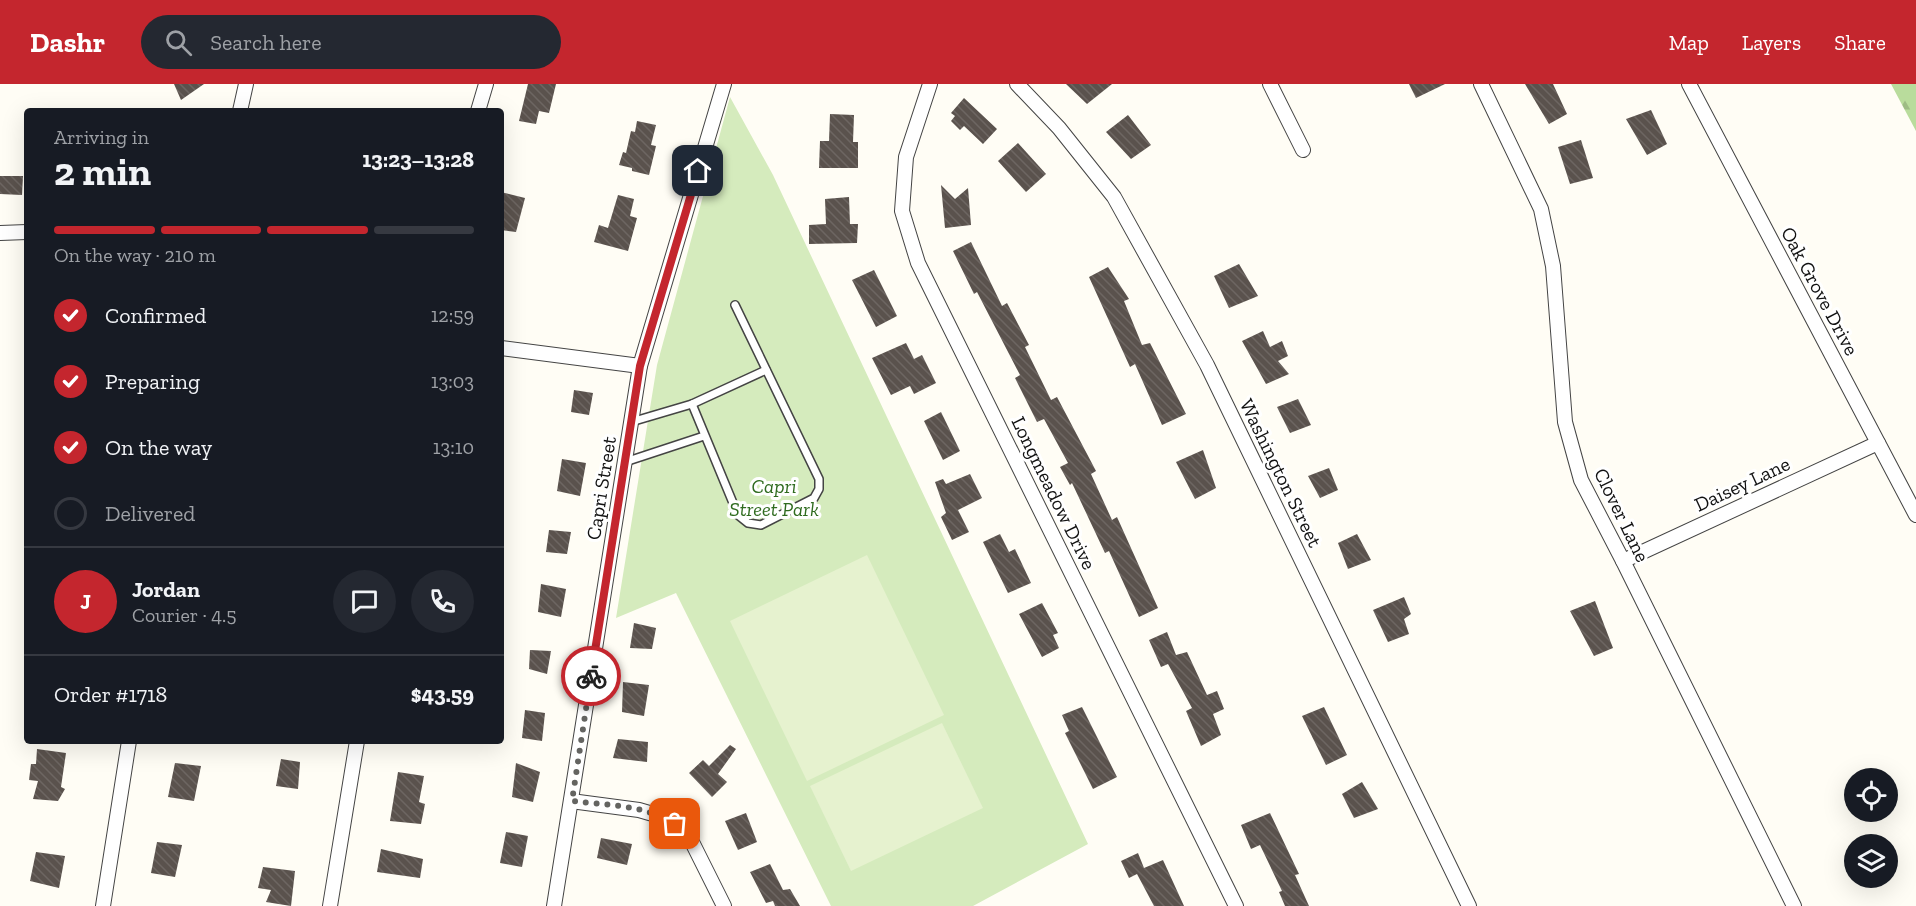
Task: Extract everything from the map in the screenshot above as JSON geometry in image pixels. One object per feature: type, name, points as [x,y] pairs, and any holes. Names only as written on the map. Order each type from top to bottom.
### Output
[{"type":"street","points":[[241,108],[246,84]]},
{"type":"street","points":[[479,108],[486,84]]},
{"type":"street","name":"Capri Street","points":[[555,906],[640,366],[724,84]]},
{"type":"street","name":"Longmeadow Drive","points":[[930,84],[906,157],[902,211],[918,262],[1236,906]]},
{"type":"street","name":"Washington Street","points":[[1017,84],[1059,128],[1114,196],[1196,345],[1469,906]]},
{"type":"street","points":[[1269,84],[1303,150]]},
{"type":"street","name":"Clover Lane","points":[[1481,84],[1541,209],[1553,266],[1565,422],[1581,480],[1794,906]]},
{"type":"street","name":"Oak Grove Drive","points":[[1689,84],[1916,515]]},
{"type":"street","points":[[0,233],[24,232]]},
{"type":"street","points":[[504,348],[640,366]]},
{"type":"street","name":"Daisey Lane","points":[[1623,561],[1878,443]]},
{"type":"street","points":[[103,906],[129,744]]},
{"type":"street","points":[[330,906],[357,744]]},
{"type":"street","points":[[572,801],[639,810],[663,817],[687,832],[724,906]]},
{"type":"lane","points":[[692,404],[738,515],[748,523],[761,525],[814,498],[819,489],[819,479],[735,305]]},
{"type":"lane","points":[[631,422],[692,404],[766,370]]},
{"type":"lane","points":[[625,462],[705,436]]},
{"type":"green space","points":[[1891,84],[1916,84],[1916,131]]},
{"type":"green space","name":"Capri Street Park","points":[[730,97],[773,175],[1088,844],[973,906],[831,906],[676,593],[616,618],[657,365]]},
{"type":"green space","points":[[867,555],[944,715],[807,781],[730,621]]},
{"type":"green space","points":[[942,723],[983,808],[851,871],[810,786]]},
{"type":"building","points":[[174,84],[204,84],[181,100]]},
{"type":"building","points":[[528,84],[556,84],[549,113],[539,111],[536,124],[519,121]]},
{"type":"building","points":[[1066,84],[1112,84],[1087,104]]},
{"type":"building","points":[[1409,84],[1445,84],[1416,98]]},
{"type":"building","points":[[1525,84],[1553,84],[1567,114],[1549,124]]},
{"type":"building","points":[[964,98],[997,129],[983,144],[964,126],[960,130],[951,121],[955,116],[951,113]]},
{"type":"building","points":[[1651,110],[1667,144],[1647,155],[1626,119]]},
{"type":"building","points":[[830,114],[854,115],[853,142],[858,142],[858,168],[819,168],[820,141],[829,141]]},
{"type":"building","points":[[1128,115],[1151,145],[1131,159],[1106,132]]},
{"type":"building","points":[[637,121],[656,125],[651,145],[656,146],[649,175],[619,165],[623,152],[626,153],[631,131],[635,132]]},
{"type":"building","points":[[1581,140],[1593,178],[1570,184],[1558,147]]},
{"type":"building","points":[[1018,143],[1046,174],[1026,192],[998,161]]},
{"type":"building","points":[[0,176],[23,176],[22,195],[0,194]]},
{"type":"building","points":[[941,185],[955,199],[968,188],[971,225],[945,228]]},
{"type":"building","points":[[504,193],[525,198],[516,232],[504,230]]},
{"type":"building","points":[[618,195],[634,199],[630,216],[637,218],[628,251],[594,242],[599,225],[608,228]]},
{"type":"building","points":[[849,197],[850,224],[858,224],[857,243],[809,244],[809,225],[826,224],[825,199]]},
{"type":"building","points":[[971,242],[1002,306],[1007,303],[1029,345],[1025,347],[1051,400],[1057,397],[1096,471],[1091,474],[1112,520],[1117,517],[1158,608],[1139,617],[1109,551],[1105,553],[1072,483],[1070,485],[1060,467],[1068,463],[1044,419],[1037,422],[1015,378],[1020,375],[977,292],[974,294],[953,251]]},
{"type":"building","points":[[1239,264],[1258,296],[1229,308],[1214,276]]},
{"type":"building","points":[[1108,267],[1129,299],[1124,301],[1142,345],[1150,343],[1186,414],[1162,425],[1135,364],[1130,367],[1089,277]]},
{"type":"building","points":[[874,270],[897,316],[876,327],[852,280]]},
{"type":"building","points":[[1263,331],[1270,347],[1282,341],[1288,356],[1278,361],[1289,374],[1266,384],[1242,341]]},
{"type":"building","points":[[906,343],[914,359],[922,355],[936,383],[914,394],[910,386],[891,395],[872,358]]},
{"type":"building","points":[[574,390],[593,393],[589,415],[571,412]]},
{"type":"building","points":[[1298,399],[1311,425],[1290,433],[1277,407]]},
{"type":"building","points":[[941,412],[960,451],[943,460],[924,421]]},
{"type":"building","points":[[1203,450],[1216,488],[1195,499],[1176,462]]},
{"type":"building","points":[[562,459],[586,463],[580,496],[557,491]]},
{"type":"building","points":[[1329,468],[1338,490],[1320,498],[1308,476]]},
{"type":"building","points":[[970,474],[982,498],[958,510],[969,532],[952,540],[941,517],[946,513],[935,482],[943,479],[946,484]]},
{"type":"building","points":[[549,530],[571,532],[567,554],[546,552]]},
{"type":"building","points":[[1000,534],[1009,552],[1015,549],[1031,583],[1008,593],[983,542]]},
{"type":"building","points":[[1357,534],[1371,560],[1348,569],[1338,543]]},
{"type":"building","points":[[541,584],[566,589],[561,617],[538,612]]},
{"type":"building","points":[[1404,597],[1411,614],[1404,619],[1409,634],[1388,642],[1373,610]]},
{"type":"building","points":[[1595,601],[1613,648],[1594,656],[1570,611]]},
{"type":"building","points":[[1042,603],[1058,633],[1053,635],[1059,648],[1042,657],[1019,614]]},
{"type":"building","points":[[634,623],[656,628],[652,649],[630,648]]},
{"type":"building","points":[[1167,632],[1176,655],[1187,652],[1207,695],[1217,691],[1224,709],[1213,714],[1221,735],[1201,746],[1186,711],[1192,708],[1168,664],[1161,667],[1149,640]]},
{"type":"building","points":[[530,650],[551,651],[547,674],[529,669]]},
{"type":"building","points":[[623,682],[649,685],[644,716],[622,712]]},
{"type":"building","points":[[1082,707],[1117,777],[1093,789],[1065,733],[1069,731],[1062,715]]},
{"type":"building","points":[[1324,707],[1347,755],[1326,765],[1302,716]]},
{"type":"building","points":[[525,710],[545,713],[542,741],[522,738]]},
{"type":"building","points":[[618,739],[648,742],[647,762],[613,758]]},
{"type":"building","points":[[730,745],[736,749],[718,774],[727,782],[712,797],[689,773],[703,760],[709,766]]},
{"type":"building","points":[[37,749],[66,753],[61,787],[65,789],[58,801],[33,799],[38,781],[29,780],[31,764],[36,764]]},
{"type":"building","points":[[281,759],[300,762],[298,789],[276,786]]},
{"type":"building","points":[[175,763],[201,766],[194,801],[168,797]]},
{"type":"building","points":[[516,763],[540,772],[533,802],[512,797]]},
{"type":"building","points":[[398,772],[424,776],[419,802],[425,804],[421,824],[390,821]]},
{"type":"building","points":[[1362,782],[1378,809],[1354,818],[1342,794]]},
{"type":"building","points":[[746,813],[757,842],[738,850],[725,821]]},
{"type":"building","points":[[1270,813],[1299,874],[1295,875],[1309,906],[1285,906],[1279,892],[1282,891],[1260,845],[1251,849],[1241,825]]},
{"type":"building","points":[[506,832],[528,836],[522,867],[500,863]]},
{"type":"building","points":[[601,838],[632,844],[627,865],[597,858]]},
{"type":"building","points":[[157,842],[182,845],[175,877],[151,873]]},
{"type":"building","points":[[381,849],[423,859],[420,878],[377,872]]},
{"type":"building","points":[[36,852],[65,856],[59,888],[30,881]]},
{"type":"building","points":[[1138,853],[1144,868],[1163,860],[1184,906],[1154,906],[1137,874],[1129,878],[1121,861]]},
{"type":"building","points":[[770,864],[783,890],[790,889],[800,906],[775,906],[773,901],[766,903],[750,872]]},
{"type":"building","points":[[263,867],[295,871],[291,906],[266,902],[271,890],[258,888]]},
{"type":"way so far","points":[[591,676],[572,801],[639,810],[663,817],[675,824]]},
{"type":"route","points":[[591,676],[640,366],[698,171]]}]
